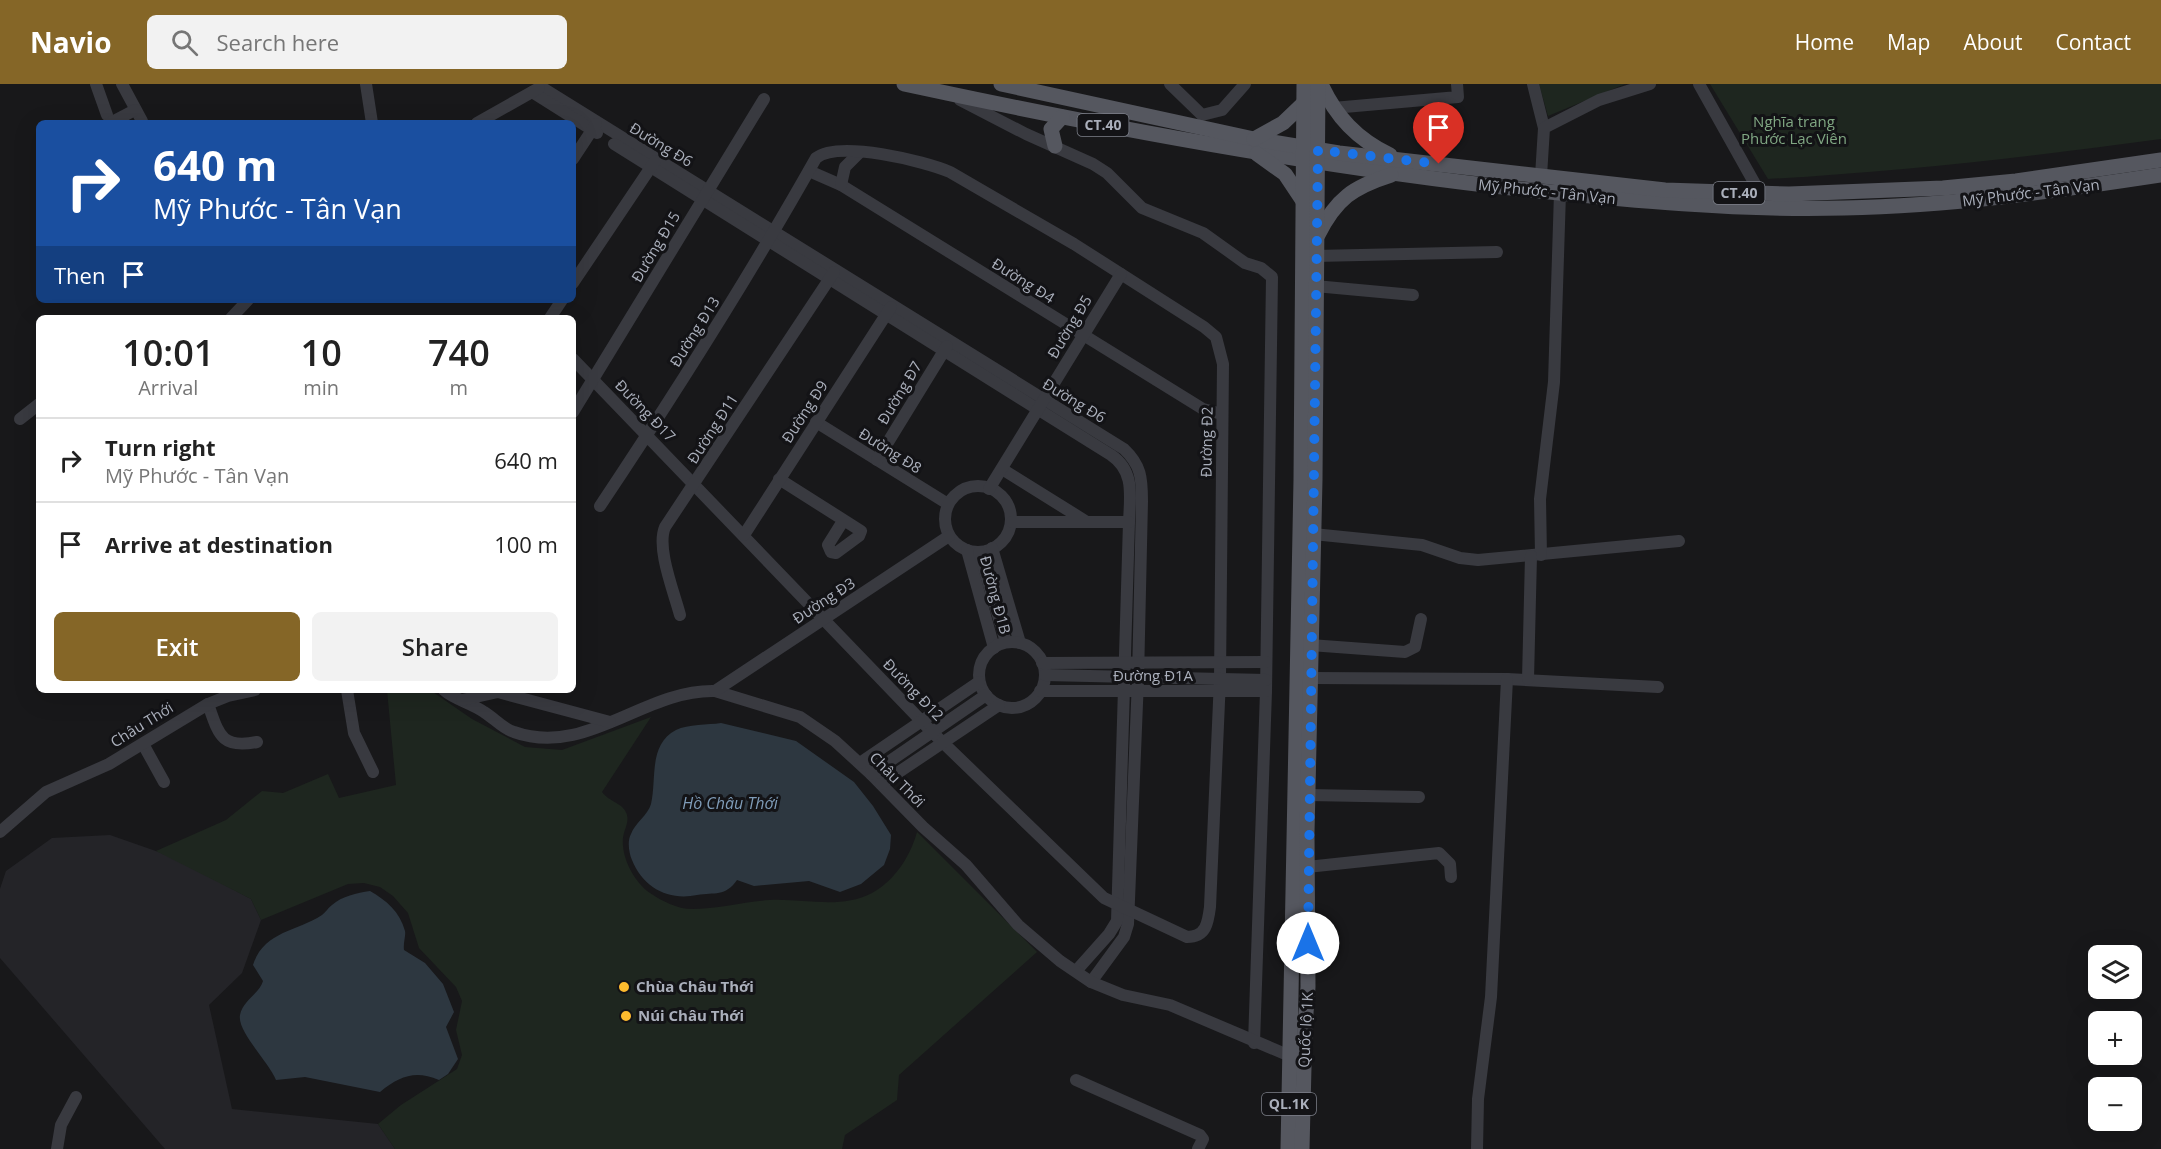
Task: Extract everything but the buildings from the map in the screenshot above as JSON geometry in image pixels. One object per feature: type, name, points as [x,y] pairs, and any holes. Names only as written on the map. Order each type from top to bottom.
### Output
[{"type":"main road","name":"Mỹ Phước - Tân Vạn","points":[[903,84],[1062,117],[1560,193],[1719,207],[1844,208],[1987,199],[2161,175]]},
{"type":"main road","name":"Mỹ Phước - Tân Vạn","points":[[1000,84],[1187,124],[1253,145]]},
{"type":"main road","name":"Quốc lộ 1K","points":[[1288,1149],[1297,1059],[1308,987],[1307,867],[1316,240],[1304,84]]},
{"type":"main road","name":"Quốc lộ 1K","points":[[1302,1149],[1297,1059],[1303,201],[1320,84]]},
{"type":"main road","points":[[1316,240],[1335,206],[1347,195],[1396,167],[1363,140],[1333,108],[1320,84]]},
{"type":"main road","points":[[1303,201],[1285,174],[1253,145],[1283,123],[1305,102]]},
{"type":"main road","points":[[1055,146],[1051,129],[1062,117]]},
{"type":"main road","name":"Mỹ Phước - Tân Vạn","points":[[1396,167],[1541,176],[1665,190],[1760,193],[1869,192],[1972,186],[2161,160]]},
{"type":"street","points":[[96,84],[108,119],[138,115],[123,84]]},
{"type":"street","points":[[366,84],[372,120]]},
{"type":"street","points":[[1170,84],[1202,115]]},
{"type":"street","points":[[1187,124],[1202,115],[1222,110],[1245,84]]},
{"type":"street","points":[[1333,108],[1458,97],[1457,84]]},
{"type":"street","points":[[1533,84],[1544,128],[1541,176]]},
{"type":"street","points":[[1544,128],[1599,100],[1650,84]]},
{"type":"street","points":[[1699,84],[1760,193]]},
{"type":"street","points":[[485,120],[539,88]]},
{"type":"street","name":"Đường Đ6","points":[[539,88],[594,126],[832,275],[1106,445],[1137,461],[1142,477],[1130,522],[1139,663],[1138,692],[1129,759]]},
{"type":"street","points":[[949,94],[1107,173],[1142,208],[1203,233],[1245,263],[1261,268],[1272,277],[1266,686],[1254,1043]]},
{"type":"street","name":"Đường Đ15","points":[[576,407],[764,99]]},
{"type":"street","points":[[576,154],[594,126]]},
{"type":"street","points":[[841,185],[845,167],[860,152]]},
{"type":"street","name":"Đường Đ2","points":[[809,171],[821,154],[860,152],[932,164],[950,172],[1121,274],[1216,337],[1223,364],[1220,685],[1208,924],[1195,937],[1187,937],[1123,908]]},
{"type":"street","points":[[576,279],[654,163]]},
{"type":"street","name":"Đường Đ4","points":[[809,171],[841,185],[1203,409],[1222,414]]},
{"type":"street","name":"Đường Đ13","points":[[600,506],[648,435],[772,237],[809,171]]},
{"type":"street","points":[[1528,679],[1540,499],[1554,382],[1560,193]]},
{"type":"street","points":[[1315,256],[1497,252]]},
{"type":"street","name":"Đường Đ5","points":[[989,489],[1121,274]]},
{"type":"street","name":"Đường Đ11","points":[[680,615],[661,536],[832,275]]},
{"type":"street","points":[[1315,286],[1413,295]]},
{"type":"street","points":[[234,315],[245,303]]},
{"type":"street","name":"Đường Đ9","points":[[744,535],[889,310]]},
{"type":"street","name":"Đường Đ7","points":[[877,460],[947,346]]},
{"type":"street","name":"Đường Đ17","points":[[576,361],[695,484]]},
{"type":"street","points":[[20,419],[36,406]]},
{"type":"street","name":"Đường Đ8","points":[[816,422],[948,504]]},
{"type":"street","points":[[1002,469],[1087,522]]},
{"type":"street","points":[[779,479],[843,521]]},
{"type":"street","name":"Đường Đ12","points":[[695,484],[943,743],[1104,898],[1123,908]]},
{"type":"street","points":[[973,487],[989,489],[1006,503],[1012,522],[1004,539],[992,548],[973,551],[949,537],[945,515],[948,504],[963,490],[973,487]]},
{"type":"street","name":"Đường Đ6","points":[[1091,982],[1124,937],[1123,908],[1129,759],[1124,692],[1134,568],[1136,501]]},
{"type":"street","points":[[1012,522],[1130,522]]},
{"type":"street","points":[[1313,534],[1422,544],[1460,558],[1479,560],[1679,541]]},
{"type":"street","name":"Đường Đ3","points":[[716,691],[949,537]]},
{"type":"street","name":"Đường Đ1B","points":[[992,548],[1020,643]]},
{"type":"street","name":"Đường Đ1B","points":[[973,551],[986,598],[994,648]]},
{"type":"street","points":[[986,598],[1005,591]]},
{"type":"street","name":"Đường Đ1B","points":[[986,598],[1006,642]]},
{"type":"street","points":[[1310,645],[1405,652],[1415,647],[1421,619]]},
{"type":"street","points":[[1006,642],[1020,643],[1034,650],[1043,669],[1040,691],[1026,704],[1008,707],[999,705],[986,695],[980,682],[982,661],[994,648],[1006,642]]},
{"type":"street","name":"Đường Đ1A","points":[[1043,669],[1125,663],[1266,662]]},
{"type":"street","name":"Đường Đ1A","points":[[1043,669],[1220,685],[1266,686]]},
{"type":"street","points":[[1310,678],[1528,679],[1658,687]]},
{"type":"street","points":[[1477,1149],[1478,1099],[1491,997],[1507,679]]},
{"type":"street","points":[[860,763],[980,682]]},
{"type":"street","name":"Đường Đ1A","points":[[1040,691],[1138,692],[1220,685]]},
{"type":"street","name":"Châu Thới","points":[[449,693],[482,710],[512,732],[553,740],[570,737],[673,697],[716,691],[800,717],[860,763],[923,827],[966,865],[1018,925],[1060,961],[1091,982],[1124,995],[1177,1008],[1254,1043],[1297,1059]]},
{"type":"street","name":"Châu Thới","points":[[0,832],[46,792],[109,764],[208,704],[242,693]]},
{"type":"street","points":[[347,693],[354,733],[373,772]]},
{"type":"street","points":[[462,700],[494,693]]},
{"type":"street","points":[[502,693],[610,722]]},
{"type":"street","points":[[871,774],[986,695]]},
{"type":"street","points":[[208,704],[219,734],[226,742],[239,746],[257,742]]},
{"type":"street","points":[[881,784],[999,705]]},
{"type":"street","points":[[143,744],[164,783]]},
{"type":"street","points":[[1308,795],[1419,796]]},
{"type":"street","points":[[1307,867],[1439,853],[1450,864],[1451,877]]},
{"type":"street","name":"Đường Đ6","points":[[1076,971],[1115,927],[1123,908]]},
{"type":"street","points":[[1076,1080],[1200,1135],[1203,1139],[1198,1149]]},
{"type":"street","points":[[57,1149],[61,1125],[76,1097]]},
{"type":"shaded area","points":[[110,835],[170,856],[251,899],[261,920],[242,973],[209,1005],[232,1109],[378,1124],[395,1149],[165,1149],[0,958],[0,889],[6,871],[52,838]]},
{"type":"green space","points":[[1539,84],[1625,84],[1548,116]]},
{"type":"green space","name":"Nghĩa trang Phước Lạc Viên","points":[[1710,84],[2161,84],[2161,139],[1965,163],[1768,179]]},
{"type":"green space","points":[[387,693],[434,693],[472,719],[525,747],[562,750],[651,717],[602,792],[623,808],[627,815],[623,838],[626,861],[634,876],[650,893],[670,904],[692,909],[769,900],[847,901],[872,893],[888,882],[906,859],[917,832],[1037,952],[899,1075],[897,1100],[845,1135],[842,1149],[395,1149],[378,1124],[401,1105],[457,1069],[462,1055],[456,1030],[462,1001],[456,987],[419,948],[408,913],[393,896],[380,887],[364,883],[348,884],[261,920],[251,899],[156,851],[226,820],[262,791],[283,793],[328,774],[339,798],[396,785]]},
{"type":"water","name":"Hồ Châu Thới","points":[[721,723],[796,741],[854,782],[873,806],[891,835],[890,849],[884,865],[861,884],[840,892],[809,881],[754,886],[737,880],[728,889],[719,893],[677,896],[667,894],[650,885],[637,870],[629,851],[629,843],[633,830],[651,804],[657,753],[667,736],[676,730]]},
{"type":"water","points":[[370,891],[382,898],[400,918],[405,931],[404,950],[425,963],[443,984],[454,1012],[446,1027],[458,1059],[448,1074],[439,1080],[422,1075],[408,1076],[380,1092],[305,1077],[276,1080],[240,1022],[242,1010],[263,981],[253,965],[258,954],[273,939],[312,921],[340,899]]},
{"type":"place","name":"Chùa Châu Thới","points":[[624,987]]},
{"type":"place","name":"Núi Châu Thới","points":[[626,1016]]},
{"type":"route","points":[[1308,943],[1307,833],[1311,574],[1315,480],[1318,150],[1439,164]]}]
